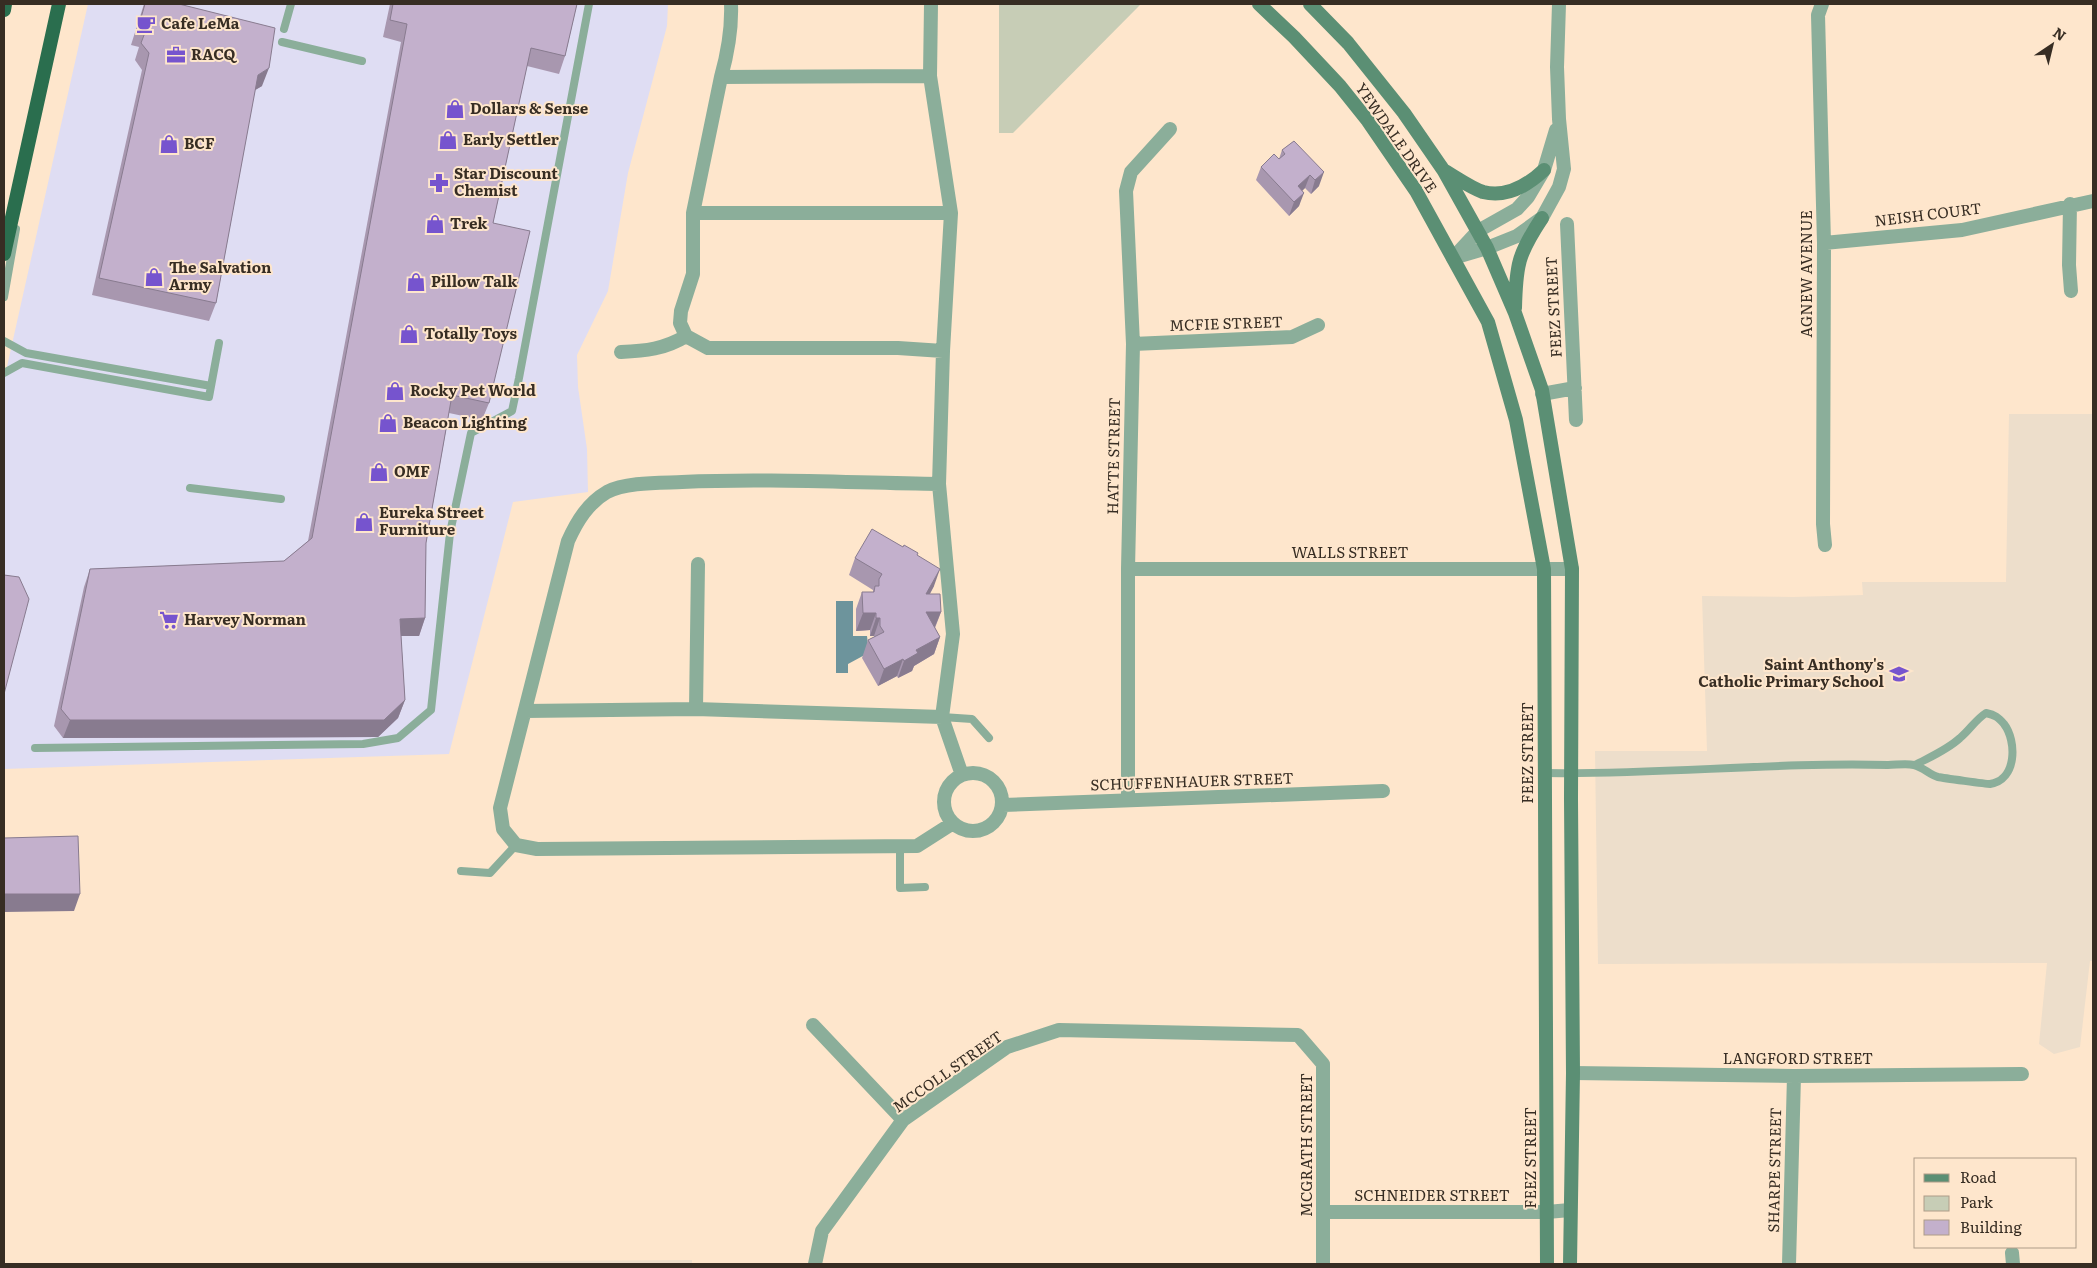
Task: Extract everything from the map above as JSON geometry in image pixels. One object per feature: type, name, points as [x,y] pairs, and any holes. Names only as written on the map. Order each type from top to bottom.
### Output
[{"type":"highway","points":[[4,10],[5,4]]},
{"type":"highway","points":[[4,254],[60,4]]},
{"type":"main road","name":"YEWDALE DRIVE","points":[[1259,4],[1294,37],[1340,86],[1368,121],[1416,191],[1453,258]]},
{"type":"main road","name":"YEWDALE DRIVE","points":[[1310,4],[1348,43],[1404,113],[1444,171],[1487,248]]},
{"type":"main road","points":[[1444,171],[1484,192],[1501,192],[1517,190],[1530,184],[1544,170]]},
{"type":"main road","points":[[1514,313],[1516,276],[1520,259],[1525,244],[1542,218]]},
{"type":"main road","name":"FEEZ STREET","points":[[1487,248],[1514,313],[1542,394],[1572,569],[1573,1073],[1570,1264]]},
{"type":"main road","name":"FEEZ STREET","points":[[1453,258],[1488,322],[1516,420],[1544,570],[1547,1264]]},
{"type":"street","points":[[731,4],[732,26],[727,55],[693,213],[693,274],[681,311],[680,323],[686,336],[708,348],[898,348],[943,350]]},
{"type":"street","points":[[931,4],[930,76],[951,213],[943,350],[939,484],[953,634],[942,717],[962,774]]},
{"type":"street","points":[[1453,258],[1487,248],[1517,236],[1542,218],[1559,187],[1564,169],[1559,119],[1557,67],[1559,4]]},
{"type":"street","name":"AGNEW AVENUE","points":[[1822,4],[1818,15],[1824,243],[1823,524],[1825,545]]},
{"type":"street","points":[[721,77],[930,76]]},
{"type":"street","points":[[1453,258],[1478,231],[1517,209],[1528,197],[1544,170],[1559,119]]},
{"type":"street","name":"HATTE STREET","points":[[1128,800],[1128,569],[1133,344],[1126,191],[1131,172],[1170,129]]},
{"type":"street","name":"NEISH COURT","points":[[1824,243],[1962,230],[2070,204],[2093,201]]},
{"type":"street","points":[[2070,204],[2069,265],[2071,291]]},
{"type":"street","points":[[693,213],[951,213]]},
{"type":"street","name":"FEEZ STREET","points":[[1566,224],[1576,420]]},
{"type":"street","name":"MCFIE STREET","points":[[1133,344],[1292,337],[1318,325]]},
{"type":"street","points":[[621,352],[644,351],[664,347],[686,336]]},
{"type":"street","points":[[1542,394],[1575,388]]},
{"type":"street","points":[[939,484],[724,480],[641,483],[608,491],[588,507],[576,522],[568,541],[500,808],[504,829],[516,845],[537,849],[917,846],[953,823]]},
{"type":"street","points":[[696,709],[698,564]]},
{"type":"street","name":"WALLS STREET","points":[[1128,569],[1572,569]]},
{"type":"street","points":[[526,711],[696,709],[942,717]]},
{"type":"street","points":[[962,774],[982,774],[991,778],[998,786],[1002,795],[1003,805],[995,822],[988,828],[979,831],[969,831],[953,823],[947,815],[944,797],[954,780],[962,774]]},
{"type":"street","name":"SCHUFFENHAUER STREET","points":[[1003,805],[1383,791]]},
{"type":"street","points":[[813,1025],[903,1120]]},
{"type":"street","name":"MCCOLL STREET","points":[[816,1264],[822,1231],[903,1120],[1007,1048],[1059,1030],[1298,1035]]},
{"type":"street","name":"MCGRATH STREET","points":[[1298,1035],[1323,1064],[1323,1264]]},
{"type":"street","name":"LANGFORD STREET","points":[[1573,1073],[1794,1076],[2022,1074]]},
{"type":"street","name":"SHARPE STREET","points":[[1789,1264],[1794,1076]]},
{"type":"street","name":"SCHNEIDER STREET","points":[[1324,1212],[1547,1212],[1570,1210]]},
{"type":"lane","points":[[284,29],[291,4]]},
{"type":"lane","points":[[34,748],[363,744],[398,738],[431,710],[450,533],[471,433],[512,411],[589,4]]},
{"type":"lane","points":[[282,42],[362,61]]},
{"type":"lane","points":[[4,297],[17,222],[30,164],[33,124]]},
{"type":"lane","points":[[4,341],[26,353],[211,386]]},
{"type":"lane","points":[[4,373],[22,363],[209,397],[219,344]]},
{"type":"lane","points":[[190,488],[281,499]]},
{"type":"lane","points":[[1544,773],[1750,765],[1915,765],[1937,777],[1990,784],[2000,780],[2009,771],[2012,763],[2012,748],[2007,728],[1998,716],[1986,713],[1975,720],[1961,738],[1942,751],[1915,765]]},
{"type":"lane","points":[[942,717],[972,719],[989,738]]},
{"type":"lane","points":[[461,871],[490,873],[516,845]]},
{"type":"lane","points":[[900,846],[900,888],[925,887]]},
{"type":"shaded area","points":[[88,4],[668,4],[667,26],[628,173],[608,291],[577,355],[578,387],[587,449],[588,492],[513,502],[449,754],[4,769],[4,380]]},
{"type":"shaded area","name":"Saint Anthony's Catholic Primary School","points":[[2009,414],[2093,414],[2093,961],[2090,961],[2080,1047],[2054,1054],[2039,1044],[2047,963],[1598,964],[1595,751],[1707,751],[1702,596],[1793,597],[1863,595],[1862,582],[2006,582]]},
{"type":"shaded area","points":[[836,601],[853,601],[853,636],[867,636],[868,644],[872,651],[848,664],[848,673],[836,673]]},
{"type":"shaded area","points":[[692,1260],[692,1264],[64,1264]]},
{"type":"green space","points":[[999,4],[1141,4],[1013,133],[999,133]]},
{"type":"building","points":[[145,4],[179,4],[275,28],[269,68],[258,75],[216,303],[99,278],[149,53],[141,43],[146,30],[138,28]]},
{"type":"building","points":[[393,4],[577,4],[565,56],[531,48],[493,223],[530,231],[489,403],[452,395],[426,543],[425,618],[400,619],[405,700],[384,720],[70,720],[61,709],[90,569],[284,561],[312,538],[407,24],[390,20]]},
{"type":"building","points":[[1294,141],[1324,172],[1315,180],[1310,175],[1298,186],[1304,193],[1294,202],[1261,167],[1274,154],[1279,159],[1285,154],[1282,150]]},
{"type":"building","points":[[872,529],[903,547],[904,545],[918,553],[917,555],[940,569],[926,594],[940,594],[941,612],[926,612],[940,637],[916,650],[918,653],[904,661],[903,659],[884,669],[868,640],[884,632],[880,626],[880,618],[876,618],[876,613],[863,613],[862,592],[874,592],[875,586],[879,586],[879,579],[882,574],[855,558]]},
{"type":"building","points":[[4,575],[19,577],[29,599],[4,694]]},
{"type":"building","points":[[78,836],[80,894],[4,894],[4,838]]},
{"type":"place","name":"Cafe LeMa","points":[[146,24]]},
{"type":"place","name":"RACQ","points":[[176,55]]},
{"type":"place","name":"Dollars & Sense","points":[[455,109]]},
{"type":"place","name":"Early Settler","points":[[448,140]]},
{"type":"place","name":"BCF","points":[[169,144]]},
{"type":"place","name":"Star Discount Chemist","points":[[439,183]]},
{"type":"place","name":"Trek","points":[[435,224]]},
{"type":"place","name":"The Salvation Army","points":[[154,277]]},
{"type":"place","name":"Pillow Talk","points":[[416,282]]},
{"type":"place","name":"Totally Toys","points":[[409,334]]},
{"type":"place","name":"Rocky Pet World","points":[[395,391]]},
{"type":"place","name":"Beacon Lighting","points":[[388,423]]},
{"type":"place","name":"OMF","points":[[379,472]]},
{"type":"place","name":"Eureka Street Furniture","points":[[364,522]]},
{"type":"place","name":"Harvey Norman","points":[[169,620]]},
{"type":"place","name":"Saint Anthony's Catholic Primary School","points":[[1899,674]]}]
